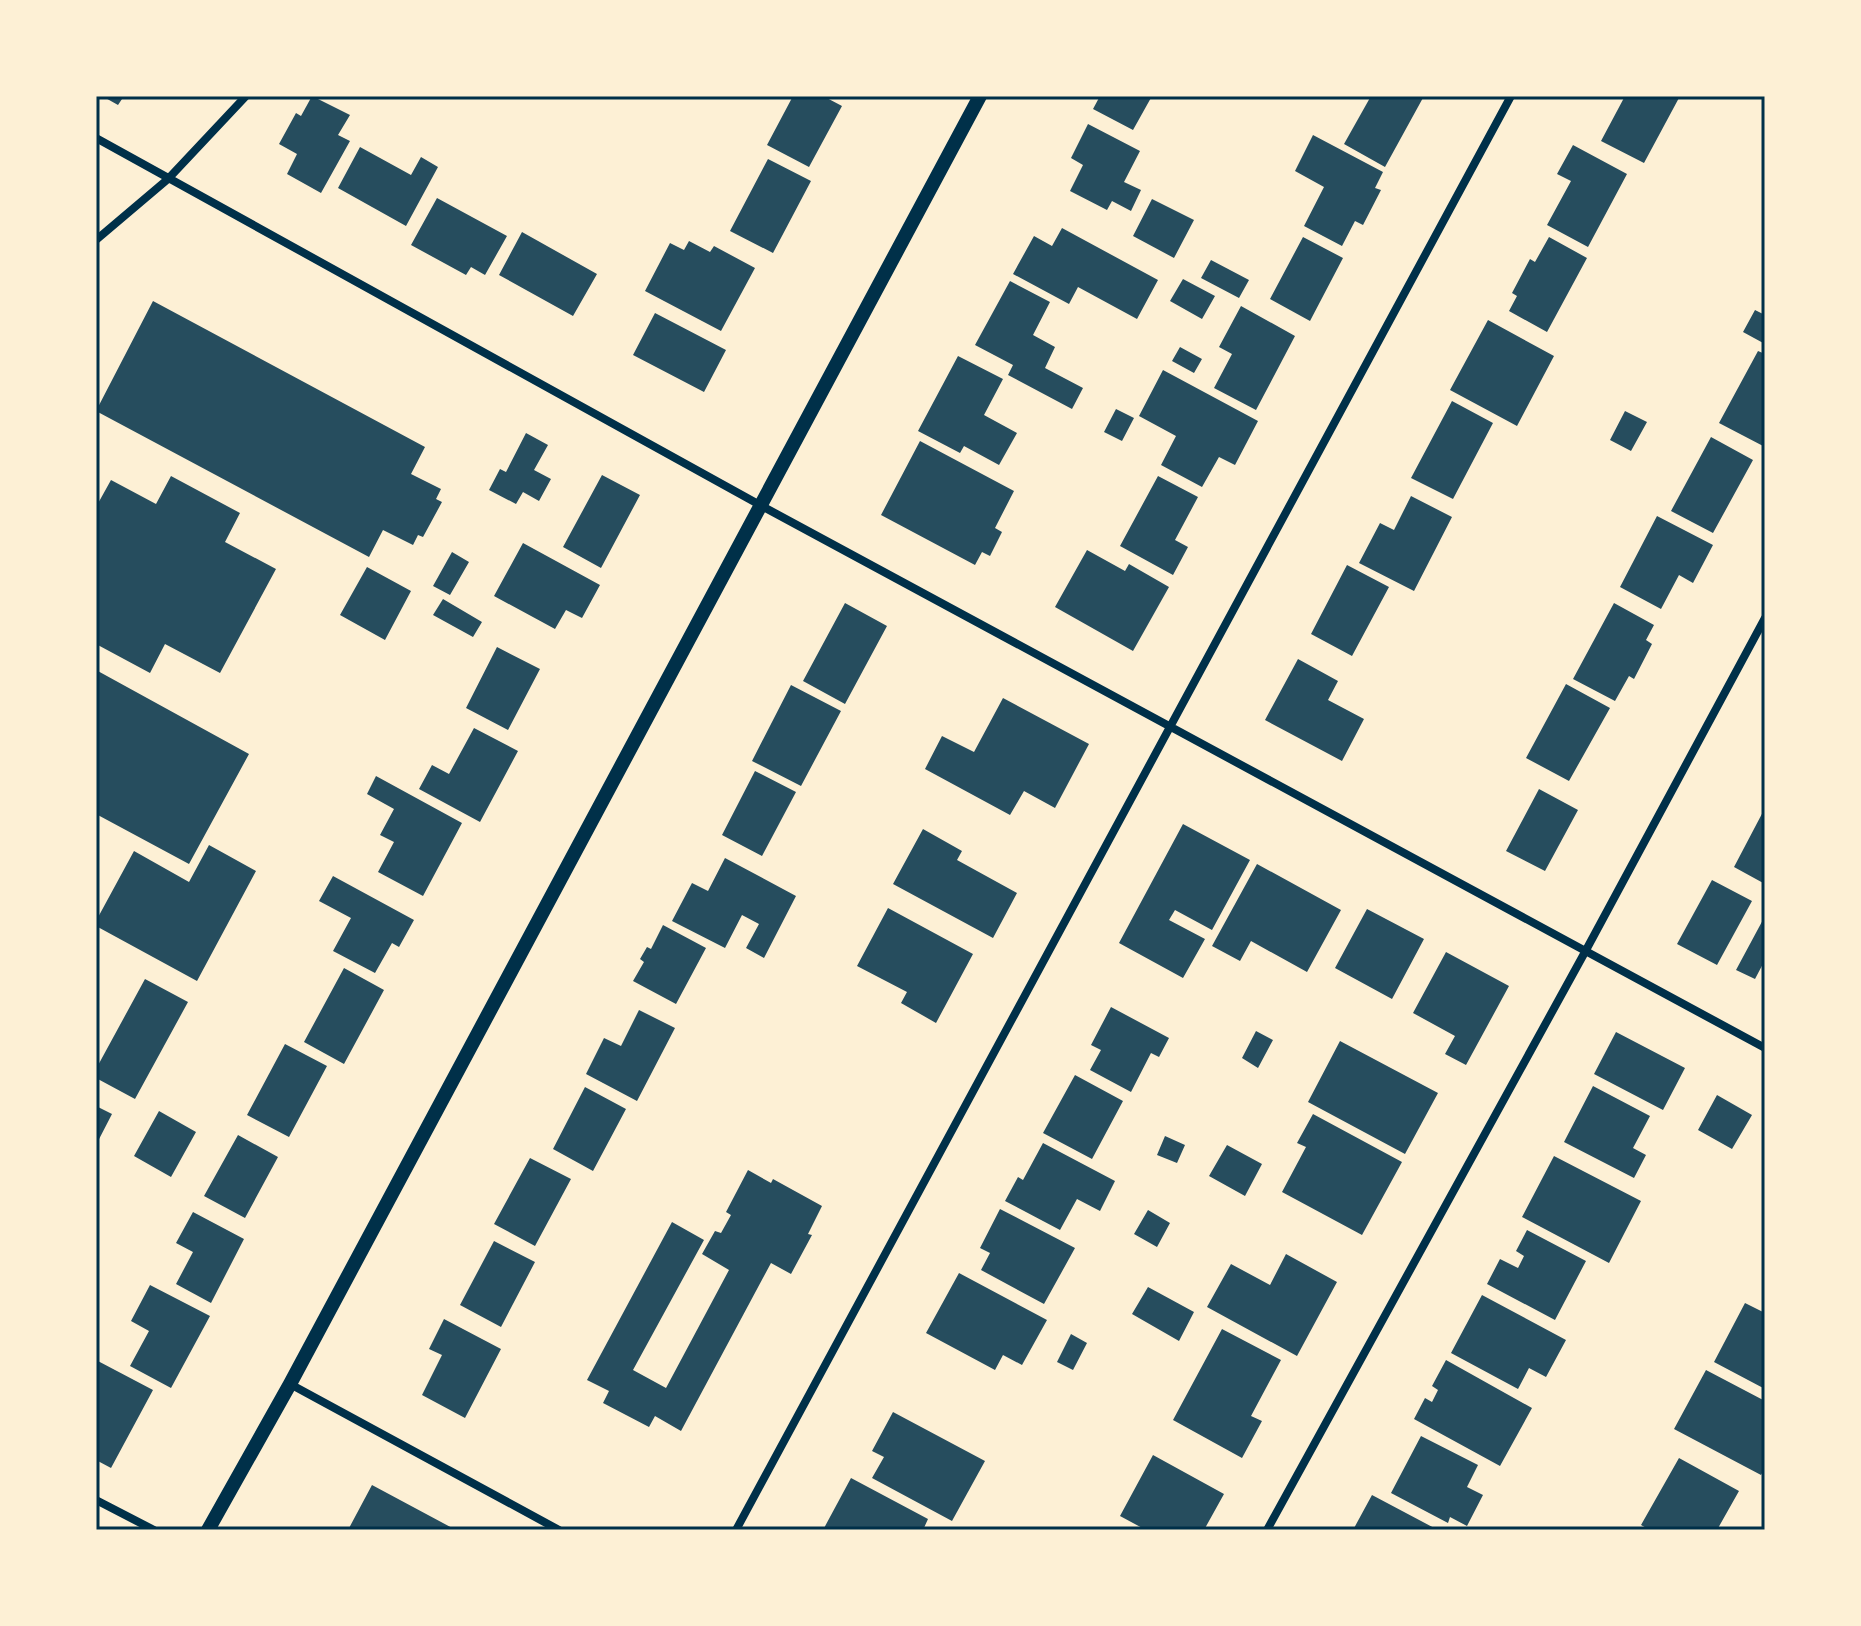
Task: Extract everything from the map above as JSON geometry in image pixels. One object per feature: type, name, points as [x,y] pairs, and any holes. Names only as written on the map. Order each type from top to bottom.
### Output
[{"type":"street","points":[[96,240],[168,179],[246,96]]},
{"type":"street","points":[[208,1530],[290,1384],[980,96]]},
{"type":"street","points":[[736,1530],[1511,96]]},
{"type":"street","points":[[96,138],[760,505],[1765,1048]]},
{"type":"street","points":[[1267,1530],[1765,618]]},
{"type":"street","points":[[290,1384],[559,1530]]},
{"type":"street","points":[[96,1500],[154,1530]]},
{"type":"building","points":[[102,96],[124,96],[118,105]]},
{"type":"building","points":[[312,96],[350,115],[338,135],[350,141],[321,193],[287,174],[297,154],[279,144],[296,113],[301,116]]},
{"type":"building","points":[[793,96],[823,96],[842,106],[809,167],[767,145]]},
{"type":"building","points":[[1100,96],[1152,96],[1133,130],[1093,109]]},
{"type":"building","points":[[1371,96],[1424,96],[1385,167],[1344,144]]},
{"type":"building","points":[[1625,96],[1680,96],[1644,163],[1601,141]]},
{"type":"building","points":[[1088,124],[1140,151],[1124,182],[1141,190],[1131,211],[1112,201],[1107,210],[1070,191],[1083,165],[1071,158]]},
{"type":"building","points":[[1313,135],[1383,172],[1375,188],[1381,190],[1363,225],[1355,221],[1342,246],[1304,226],[1324,187],[1295,171]]},
{"type":"building","points":[[1573,145],[1627,174],[1588,247],[1547,225],[1571,181],[1557,174]]},
{"type":"building","points":[[360,147],[411,175],[421,157],[438,167],[406,226],[338,188]]},
{"type":"building","points":[[768,159],[811,181],[773,253],[730,231]]},
{"type":"building","points":[[437,198],[507,236],[485,275],[471,267],[466,275],[411,245]]},
{"type":"building","points":[[1152,199],[1194,220],[1174,258],[1133,236]]},
{"type":"building","points":[[1062,228],[1158,280],[1137,319],[1078,287],[1069,304],[1013,274],[1034,236],[1052,246]]},
{"type":"building","points":[[522,232],[597,274],[573,316],[499,275]]},
{"type":"building","points":[[1303,237],[1343,258],[1310,321],[1270,299]]},
{"type":"building","points":[[1549,237],[1587,258],[1547,332],[1509,311],[1517,296],[1512,293],[1530,259],[1535,262]]},
{"type":"building","points":[[689,241],[710,252],[714,246],[755,268],[721,331],[645,291],[670,243],[684,250]]},
{"type":"building","points":[[1211,260],[1249,280],[1239,298],[1201,278]]},
{"type":"building","points":[[1183,279],[1215,296],[1202,319],[1170,301]]},
{"type":"building","points":[[1010,281],[1050,302],[1033,335],[1055,347],[1045,368],[1083,388],[1072,409],[1008,375],[1013,365],[975,345]]},
{"type":"building","points":[[153,301],[425,447],[411,474],[441,489],[436,499],[442,502],[423,537],[418,535],[413,545],[383,530],[369,557],[96,411]]},
{"type":"building","points":[[1241,306],[1295,336],[1256,410],[1214,388],[1232,354],[1219,347]]},
{"type":"building","points":[[1755,310],[1765,315],[1765,344],[1743,332]]},
{"type":"building","points":[[655,313],[726,350],[704,392],[633,355]]},
{"type":"building","points":[[1488,320],[1554,356],[1517,426],[1450,390]]},
{"type":"building","points":[[1180,347],[1202,359],[1194,373],[1172,361]]},
{"type":"building","points":[[1758,351],[1765,354],[1765,447],[1719,423]]},
{"type":"building","points":[[958,356],[1003,379],[984,415],[1017,433],[999,465],[964,446],[960,453],[918,431]]},
{"type":"building","points":[[1163,370],[1258,421],[1235,465],[1219,457],[1202,487],[1161,465],[1176,436],[1139,416]]},
{"type":"building","points":[[1452,401],[1493,423],[1453,499],[1411,478]]},
{"type":"building","points":[[1116,409],[1134,418],[1122,441],[1104,432]]},
{"type":"building","points":[[1625,411],[1647,422],[1631,451],[1610,440]]},
{"type":"building","points":[[526,433],[548,445],[534,470],[551,479],[539,501],[523,492],[516,504],[489,490],[500,469],[506,472]]},
{"type":"building","points":[[1711,437],[1753,460],[1713,533],[1671,511]]},
{"type":"building","points":[[920,441],[1014,491],[995,528],[1002,532],[990,556],[982,552],[975,565],[881,515]]},
{"type":"building","points":[[602,475],[640,495],[601,568],[563,547]]},
{"type":"building","points":[[171,476],[240,513],[225,542],[276,569],[220,673],[165,644],[150,673],[96,644],[96,507],[111,480],[156,504]]},
{"type":"building","points":[[1158,476],[1198,497],[1175,540],[1188,547],[1173,575],[1120,546]]},
{"type":"building","points":[[1411,496],[1452,517],[1414,591],[1359,563],[1380,523],[1394,530]]},
{"type":"building","points":[[1657,516],[1713,545],[1693,583],[1679,575],[1661,609],[1620,587]]},
{"type":"building","points":[[523,543],[600,585],[582,618],[566,610],[555,629],[494,596]]},
{"type":"building","points":[[1087,550],[1125,571],[1129,564],[1169,587],[1133,651],[1055,607]]},
{"type":"building","points":[[452,552],[469,562],[450,595],[433,586]]},
{"type":"building","points":[[1347,565],[1389,587],[1352,656],[1311,634]]},
{"type":"building","points":[[367,567],[411,591],[385,640],[340,615]]},
{"type":"building","points":[[443,599],[482,622],[473,637],[433,615]]},
{"type":"building","points":[[845,603],[887,626],[845,704],[803,681]]},
{"type":"building","points":[[1614,603],[1654,625],[1646,640],[1652,644],[1634,679],[1629,676],[1615,701],[1573,679]]},
{"type":"building","points":[[497,647],[540,669],[508,730],[466,708]]},
{"type":"building","points":[[1298,659],[1338,681],[1328,700],[1364,719],[1342,761],[1265,720]]},
{"type":"building","points":[[96,670],[249,754],[189,864],[96,814]]},
{"type":"building","points":[[1566,684],[1610,708],[1569,781],[1526,758]]},
{"type":"building","points":[[791,685],[841,711],[801,786],[752,761]]},
{"type":"building","points":[[1003,698],[1089,744],[1055,808],[1024,791],[1010,815],[925,769],[942,736],[974,752]]},
{"type":"building","points":[[474,728],[518,751],[480,822],[419,789],[432,765],[449,774]]},
{"type":"building","points":[[755,771],[796,792],[762,856],[722,835]]},
{"type":"building","points":[[376,776],[462,823],[423,896],[378,872],[394,842],[380,835],[394,809],[367,794]]},
{"type":"building","points":[[1539,789],[1578,810],[1545,871],[1506,851]]},
{"type":"building","points":[[1765,808],[1765,884],[1734,867]]},
{"type":"building","points":[[1183,824],[1250,860],[1212,930],[1175,910],[1169,920],[1205,939],[1183,978],[1119,943]]},
{"type":"building","points":[[923,829],[962,851],[957,860],[1017,893],[993,938],[893,884]]},
{"type":"building","points":[[209,845],[256,871],[197,981],[96,926],[134,851],[189,882]]},
{"type":"building","points":[[725,858],[796,896],[764,958],[746,948],[759,924],[742,915],[725,948],[672,921],[692,883],[708,891]]},
{"type":"building","points":[[1257,864],[1341,910],[1307,972],[1251,941],[1240,961],[1212,946]]},
{"type":"building","points":[[333,876],[414,920],[399,947],[392,943],[375,973],[333,951],[351,918],[319,901]]},
{"type":"building","points":[[1712,880],[1752,901],[1717,965],[1677,944]]},
{"type":"building","points":[[888,908],[973,954],[936,1023],[901,1003],[907,992],[857,966]]},
{"type":"building","points":[[1367,909],[1424,939],[1392,999],[1335,968]]},
{"type":"building","points":[[1765,916],[1765,960],[1755,979],[1736,970]]},
{"type":"building","points":[[663,925],[706,948],[676,1004],[633,981],[644,962],[640,959],[647,947],[651,949]]},
{"type":"building","points":[[1446,952],[1509,986],[1466,1065],[1445,1054],[1455,1036],[1413,1013]]},
{"type":"building","points":[[344,968],[384,990],[344,1064],[304,1042]]},
{"type":"building","points":[[145,979],[188,1002],[135,1099],[96,1078],[96,1069]]},
{"type":"building","points":[[1111,1007],[1169,1038],[1159,1057],[1151,1053],[1131,1092],[1090,1070],[1101,1050],[1091,1045]]},
{"type":"building","points":[[639,1010],[675,1028],[637,1101],[586,1074],[604,1038],[621,1046]]},
{"type":"building","points":[[1256,1031],[1273,1040],[1258,1068],[1242,1058]]},
{"type":"building","points":[[1616,1032],[1685,1068],[1663,1110],[1594,1074]]},
{"type":"building","points":[[1340,1041],[1438,1093],[1405,1154],[1308,1102]]},
{"type":"building","points":[[285,1044],[327,1066],[289,1137],[247,1115]]},
{"type":"building","points":[[1075,1075],[1123,1101],[1092,1159],[1043,1133]]},
{"type":"building","points":[[1593,1086],[1650,1116],[1633,1148],[1646,1155],[1634,1178],[1564,1142]]},
{"type":"building","points":[[585,1087],[626,1109],[593,1171],[553,1149]]},
{"type":"building","points":[[1717,1095],[1752,1115],[1732,1149],[1698,1130]]},
{"type":"building","points":[[96,1106],[112,1114],[96,1145]]},
{"type":"building","points":[[159,1111],[196,1132],[171,1177],[134,1156]]},
{"type":"building","points":[[1313,1114],[1402,1162],[1362,1235],[1282,1192],[1306,1147],[1297,1143]]},
{"type":"building","points":[[238,1135],[278,1157],[245,1218],[204,1196]]},
{"type":"building","points":[[1165,1136],[1185,1145],[1177,1163],[1157,1155]]},
{"type":"building","points":[[1043,1143],[1115,1181],[1100,1211],[1077,1199],[1060,1230],[1005,1201],[1018,1177],[1023,1180]]},
{"type":"building","points":[[1227,1145],[1262,1164],[1245,1196],[1209,1176]]},
{"type":"building","points":[[1554,1156],[1641,1201],[1609,1263],[1522,1217]]},
{"type":"building","points":[[530,1158],[571,1179],[535,1246],[494,1224]]},
{"type":"building","points":[[748,1170],[771,1183],[773,1179],[822,1206],[808,1234],[812,1235],[791,1274],[771,1263],[681,1431],[655,1416],[649,1427],[603,1403],[609,1391],[587,1380],[672,1222],[704,1240],[633,1370],[666,1388],[729,1270],[702,1254],[715,1231],[721,1233],[731,1215],[726,1212]]},
{"type":"building","points":[[1000,1209],[1075,1248],[1044,1304],[981,1270],[990,1253],[980,1248]]},
{"type":"building","points":[[1148,1210],[1170,1223],[1157,1247],[1134,1234]]},
{"type":"building","points":[[193,1212],[244,1239],[211,1303],[176,1284],[193,1252],[176,1243]]},
{"type":"building","points":[[1527,1230],[1586,1261],[1555,1320],[1487,1284],[1500,1259],[1518,1268],[1524,1256],[1516,1251]]},
{"type":"building","points":[[494,1241],[535,1262],[501,1327],[460,1305]]},
{"type":"building","points":[[1286,1254],[1337,1282],[1297,1356],[1207,1307],[1231,1264],[1270,1285]]},
{"type":"building","points":[[959,1273],[1047,1320],[1022,1365],[1003,1355],[995,1370],[926,1333]]},
{"type":"building","points":[[150,1285],[210,1316],[171,1388],[130,1366],[149,1331],[131,1321]]},
{"type":"building","points":[[1148,1287],[1194,1312],[1179,1341],[1132,1314]]},
{"type":"building","points":[[1482,1295],[1566,1340],[1546,1377],[1529,1368],[1518,1389],[1451,1353]]},
{"type":"building","points":[[1745,1303],[1765,1313],[1765,1389],[1714,1362]]},
{"type":"building","points":[[444,1319],[501,1349],[465,1418],[422,1395],[442,1355],[429,1349]]},
{"type":"building","points":[[1222,1329],[1281,1360],[1251,1416],[1262,1421],[1242,1458],[1173,1420]]},
{"type":"building","points":[[1071,1334],[1087,1343],[1073,1370],[1057,1362]]},
{"type":"building","points":[[96,1360],[153,1390],[111,1468],[96,1460]]},
{"type":"building","points":[[1446,1360],[1532,1408],[1500,1466],[1414,1419],[1425,1398],[1432,1402],[1438,1390],[1432,1386]]},
{"type":"building","points":[[1706,1370],[1765,1401],[1765,1468],[1761,1475],[1674,1429]]},
{"type":"building","points":[[893,1412],[985,1461],[952,1521],[872,1478],[884,1457],[872,1451]]},
{"type":"building","points":[[1421,1436],[1478,1465],[1467,1487],[1483,1495],[1467,1526],[1450,1517],[1448,1523],[1391,1493]]},
{"type":"building","points":[[1153,1455],[1224,1494],[1204,1530],[1146,1530],[1120,1516]]},
{"type":"building","points":[[1679,1458],[1739,1491],[1717,1530],[1650,1530],[1641,1525]]},
{"type":"building","points":[[851,1478],[928,1519],[923,1530],[823,1530]]},
{"type":"building","points":[[372,1485],[456,1530],[348,1530]]},
{"type":"building","points":[[1372,1495],[1438,1530],[1353,1530]]}]
